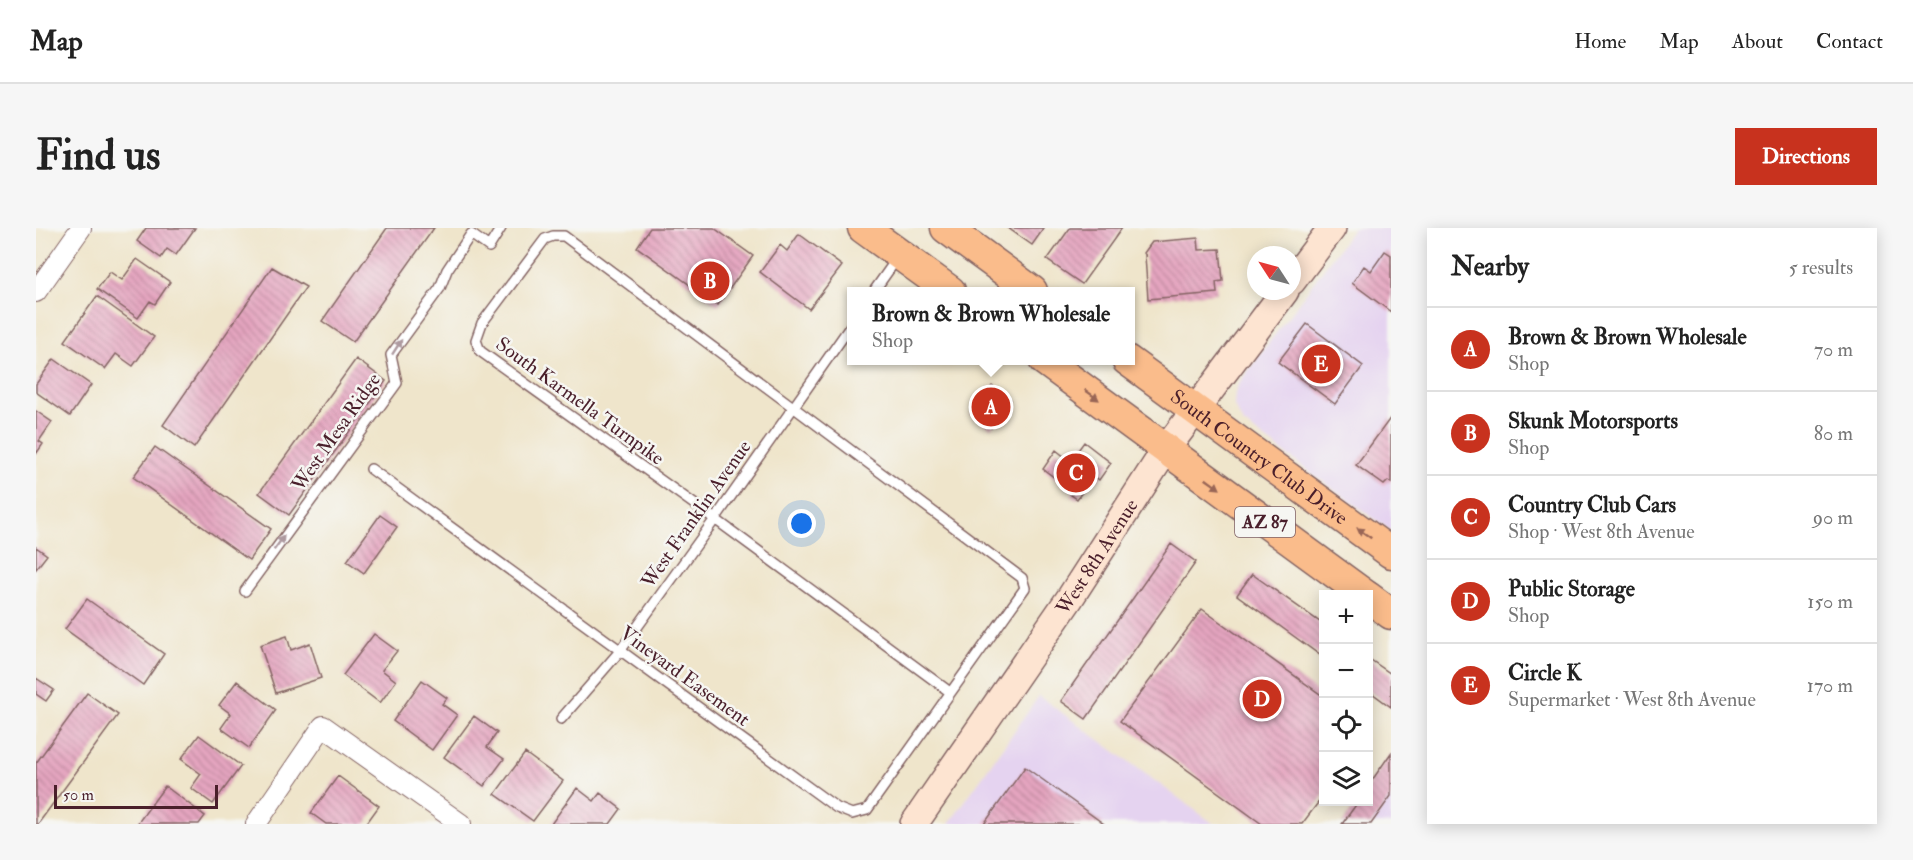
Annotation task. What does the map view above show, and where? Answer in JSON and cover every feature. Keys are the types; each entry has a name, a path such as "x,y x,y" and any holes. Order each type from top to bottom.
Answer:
{"main road":[{"path":"863,228 944,287"},
{"path":"963,236 1027,287"},
{"name":"AZ 87","path":"1051,365 1360,590"},
{"name":"South Country Club Drive","path":"1134,365 1391,553"},
{"path":"1373,601 1391,614"}],"street":[{"path":"36,292 81,228"},
{"path":"1301,269 1332,228"},
{"name":"West 8th Avenue","path":"914,824 1070,598 1166,449 1278,300"},
{"path":"256,824 323,726 461,824"}],"lane":[{"name":"West Mesa Ridge","path":"245,591 397,382 391,354 440,288 447,270 471,234 489,247 501,228"},
{"name":"South Karmella Turnpike","path":"564,236 1022,578 1025,588 950,692 715,519 480,351 476,340 482,323 545,239 564,236"},
{"path":"877,287 900,255"},
{"name":"West Franklin Avenue","path":"561,719 620,651 847,331"},
{"name":"Vineyard Easement","path":"371,469 837,808 852,814 867,810 950,692"}],"shaded area":[{"path":"1354,228 1391,228 1391,531 1243,423 1234,406 1239,383"},
{"path":"1039,696 1214,824 949,824"},
{"path":"1391,797 1391,824 1372,824"}],"building":[{"path":"146,228 195,228 176,255 167,249 161,258 137,241"},
{"path":"387,228 434,228 353,342 322,321"},
{"path":"650,228 714,228 753,256 718,305 637,247"},
{"path":"1008,228 1044,228 1032,245"},
{"path":"1070,228 1122,228 1082,284 1047,260"},
{"path":"799,234 842,266 809,309 760,272 780,245 787,251"},
{"path":"1198,238 1199,250 1220,249 1223,281 1216,282 1217,293 1148,299 1144,253 1152,242"},
{"path":"1385,251 1391,255 1391,312 1352,283 1364,266 1371,271"},
{"path":"137,259 170,282 155,304 150,301 138,318 97,289 110,272 122,280"},
{"path":"272,267 306,287 194,448 163,425"},
{"path":"97,296 154,337 133,366 116,354 105,369 65,341"},
{"path":"1307,324 1363,366 1335,404 1278,362"},
{"path":"54,359 91,385 70,416 36,392 36,384"},
{"path":"356,359 386,381 289,515 259,493"},
{"path":"992,386 1011,400 991,428 971,414"},
{"path":"36,411 52,422 39,441 43,444 36,454"},
{"path":"1391,417 1391,483 1388,481 1384,485 1356,465"},
{"path":"1084,442 1111,463 1099,480 1094,476 1077,499 1071,495 1074,492 1043,469 1056,450 1070,461"},
{"path":"155,447 271,529 249,560 133,477"},
{"path":"380,515 397,527 364,573 347,561"},
{"path":"1171,544 1196,562 1086,719 1061,701"},
{"path":"36,547 47,555 36,569"},
{"path":"1252,574 1319,621 1319,654 1237,595"},
{"path":"87,599 164,654 143,685 65,629"},
{"path":"1202,609 1319,693 1319,802 1302,824 1262,824 1120,721"},
{"path":"374,634 397,651 382,670 396,681 380,703 343,675"},
{"path":"287,636 291,650 310,643 321,678 276,693 260,645"},
{"path":"1373,661 1391,674 1391,707 1373,694"},
{"path":"36,678 54,690 46,701 36,694"},
{"path":"422,680 447,698 442,704 457,715 432,750 393,721"},
{"path":"237,681 276,710 249,748 221,728 231,714 219,705"},
{"path":"87,693 118,715 36,824 36,763"},
{"path":"474,716 497,733 487,747 504,759 484,786 444,757"},
{"path":"199,735 241,766 213,804 191,788 201,774 181,759"},
{"path":"525,753 563,781 533,821 495,794"},
{"path":"1391,753 1391,796 1371,824 1342,824 1355,806 1373,806 1373,779"},
{"path":"1025,767 1104,824 984,824"},
{"path":"338,776 379,806 366,824 326,824 311,813"},
{"path":"165,786 205,816 199,824 137,824"},
{"path":"577,788 594,801 600,793 621,809 610,824 551,824"}],"place":[{"name":"Skunk Motorsports","path":"710,281"},
{"name":"Circle K","path":"1321,364"},
{"name":"Brown & Brown Wholesale","path":"991,407"},
{"name":"Country Club Cars","path":"1076,473"},
{"name":"Public Storage","path":"1262,699"}]}
